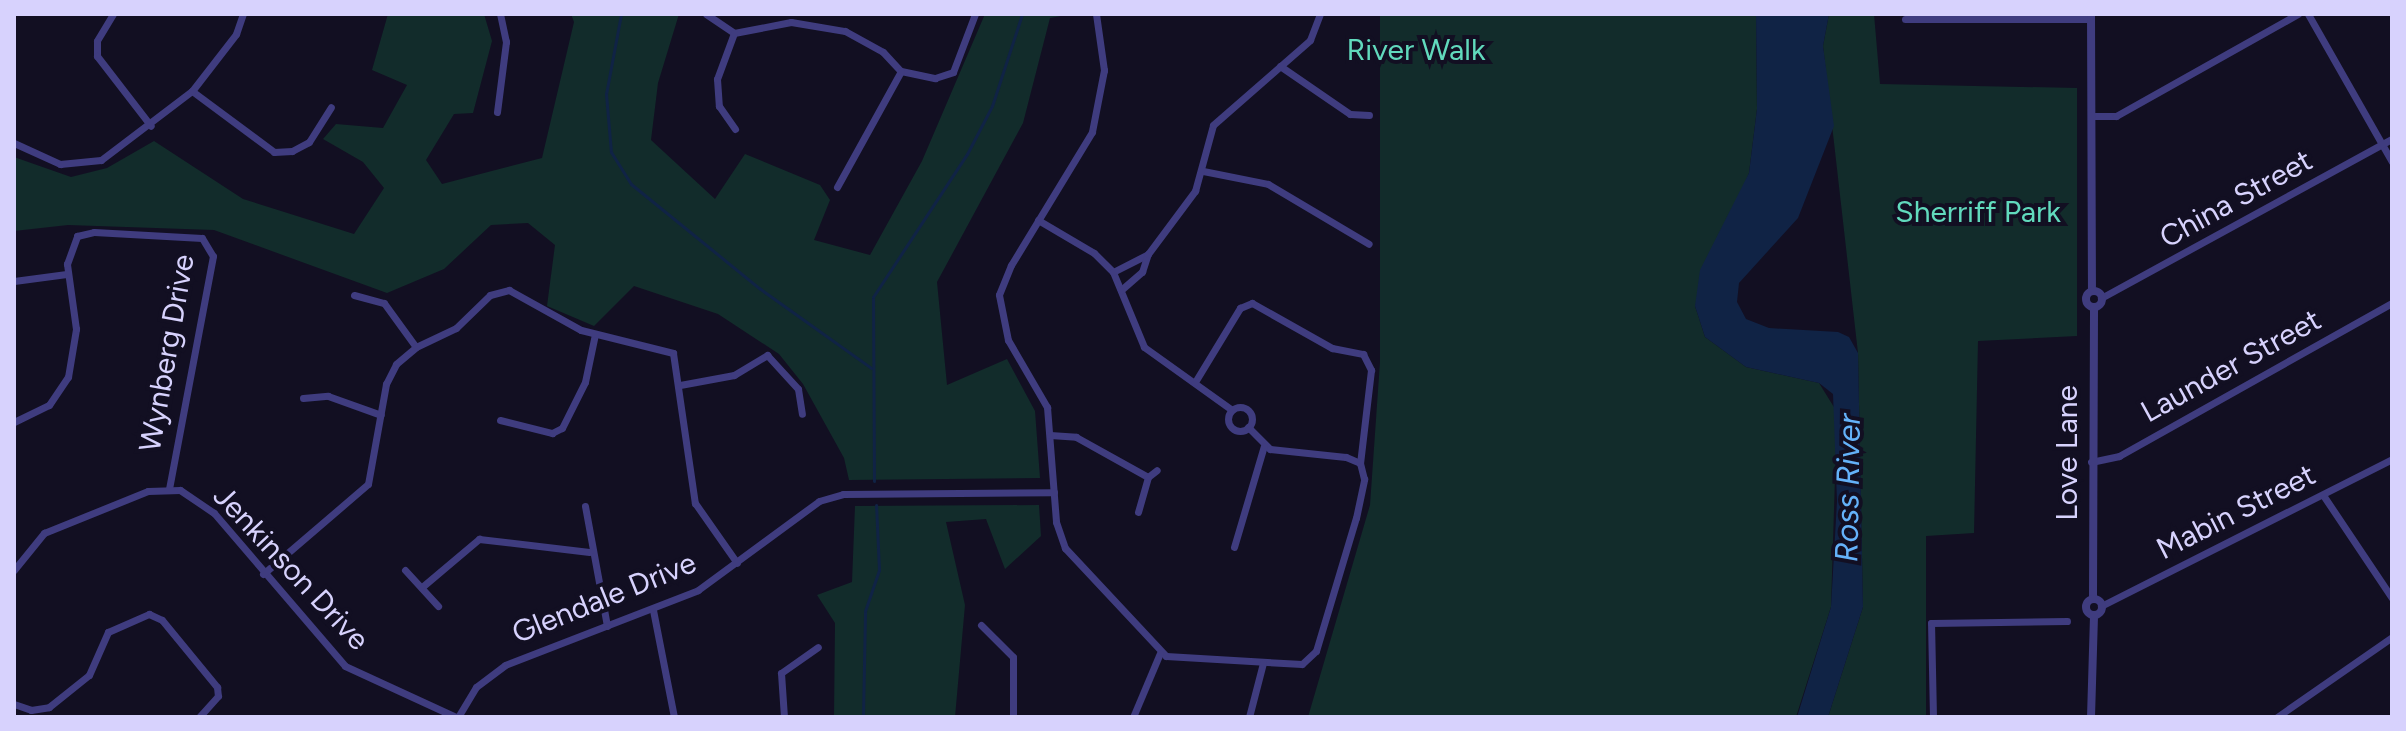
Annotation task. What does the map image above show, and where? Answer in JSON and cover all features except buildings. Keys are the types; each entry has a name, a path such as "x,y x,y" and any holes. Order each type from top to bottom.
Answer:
{"street":[{"path":"113,14 97,41 97,56 151,126"},
{"path":"14,143 60,164 90,164 151,126 192,91 236,34 243,14"},
{"path":"497,112 506,42 500,14"},
{"path":"706,14 734,33 791,22 845,31 883,52 901,71 935,78 953,72 975,14"},
{"path":"1096,14 1104,70 1098,113 1081,152 1004,280 999,311 1008,340 1044,397 1054,492 1065,548 1160,653 1302,664 1313,657 1361,502 1364,479 1360,463 1371,370 1363,354 1332,348 1252,303 1240,308 1195,382"},
{"path":"1121,290 1142,272 1148,254 1195,191 1203,171 1213,125 1310,40 1320,14"},
{"path":"2092,116 2116,116 2298,14"},
{"path":"2308,14 2392,162"},
{"path":"1905,19 2091,16 2092,291 2101,298 2094,307"},
{"path":"734,33 717,79 719,106 735,129"},
{"path":"1280,66 1350,114 1369,115"},
{"path":"837,187 901,71"},
{"path":"192,91 274,152 292,151 309,142 331,107"},
{"name":"China Street","path":"2101,298 2392,139"},
{"path":"1203,171 1268,184 1369,244"},
{"path":"1038,220 1094,253 1113,272 1134,332 1144,347 1232,410 1247,409 1248,427 1264,446 1360,463"},
{"name":"Wynberg Drive","path":"14,422 49,405 68,377 76,329 67,274 73,242 88,232 194,236 212,248 169,489"},
{"path":"1113,272 1148,254"},
{"path":"14,281 34,275 67,274"},
{"path":"263,574 368,484 390,372 416,347 456,328 490,295 502,290 520,293 560,321 595,334 666,348 677,361 695,503 737,563"},
{"name":"Love Lane","path":"2092,291 2086,298 2094,307 2091,462 2093,599 2086,607 2094,615"},
{"path":"354,295 384,303 416,347"},
{"name":"Launder Street","path":"2091,462 2119,456 2392,303"},
{"path":"500,420 558,432 585,382 595,334"},
{"path":"680,385 734,375 767,355 798,389 802,414"},
{"path":"303,398 328,396 381,415"},
{"path":"1232,410 1229,419 1233,428 1248,427"},
{"path":"1050,435 1076,437 1148,477"},
{"path":"1234,547 1264,446"},
{"name":"Mabin Street","path":"2101,606 2392,459"},
{"path":"1138,512 1148,477 1157,470"},
{"name":"Jenkinson Drive","path":"14,570 44,533 148,491 169,489 204,503 345,666 457,717"},
{"name":"Glendale Drive","path":"457,717 476,687 505,665 698,590 807,507 843,494 1054,492"},
{"path":"2323,495 2392,598"},
{"path":"585,506 589,552 607,626"},
{"path":"422,587 479,539 589,552"},
{"path":"405,570 438,606"},
{"path":"2091,717 2094,615 2101,606 2093,599"},
{"path":"653,610 674,717"},
{"path":"14,704 30,713 49,707 89,675 115,626 149,614 162,620 217,687 218,696 199,717"},
{"path":"1933,717 1931,623 2067,621"},
{"path":"981,625 1013,657 1013,717"},
{"path":"2277,717 2392,637"},
{"path":"784,717 781,673 818,647"},
{"path":"1133,717 1160,653"},
{"path":"1249,717 1263,663"}],"green space":[{"path":"388,14 484,14 492,41 473,113 454,114 426,160 442,184 542,158 574,22 571,14 679,14 658,83 651,140 715,199 745,154 820,185 830,200 814,240 870,255 922,161 985,14 1072,14 1050,18 1023,123 937,282 947,385 1007,359 1035,411 1040,478 849,480 844,458 803,384 779,354 718,314 634,286 594,326 547,306 555,245 528,223 491,225 444,269 387,293 214,230 68,225 14,231 14,157 71,177 107,168 154,141 243,199 354,234 384,188 363,162 323,139 336,124 383,128 407,85 372,70"},
{"name":"River Walk","path":"1380,14 1756,14 1757,109 1749,173 1695,306 1705,337 1746,367 1819,383 1837,412 1831,607 1796,717 1308,717 1370,505 1380,362"},
{"name":"Sherriff Park","path":"1829,14 1874,14 1880,84 2077,88 2077,336 1978,341 1974,533 1926,536 1926,717 1828,717 1863,607 1858,353 1823,46"},
{"path":"1039,505 1041,536 1005,569 986,519 946,522 965,605 955,717 834,717 835,623 817,595 852,582 855,506"}],"water":[{"name":"Ross River","path":"1756,14 1829,14 1823,46 1834,126 1798,218 1739,283 1737,302 1746,319 1769,328 1838,332 1849,337 1858,353 1863,607 1828,717 1797,717 1831,607 1837,501 1833,394 1819,383 1746,367 1705,337 1695,306 1700,270 1749,173 1757,109"}],"waterway":[{"path":"621,14 606,94 611,152 631,184 759,288 871,368"},
{"path":"874,481 873,297 967,154 992,106 1022,14"},
{"path":"863,717 865,611 879,570 876,505"}]}
